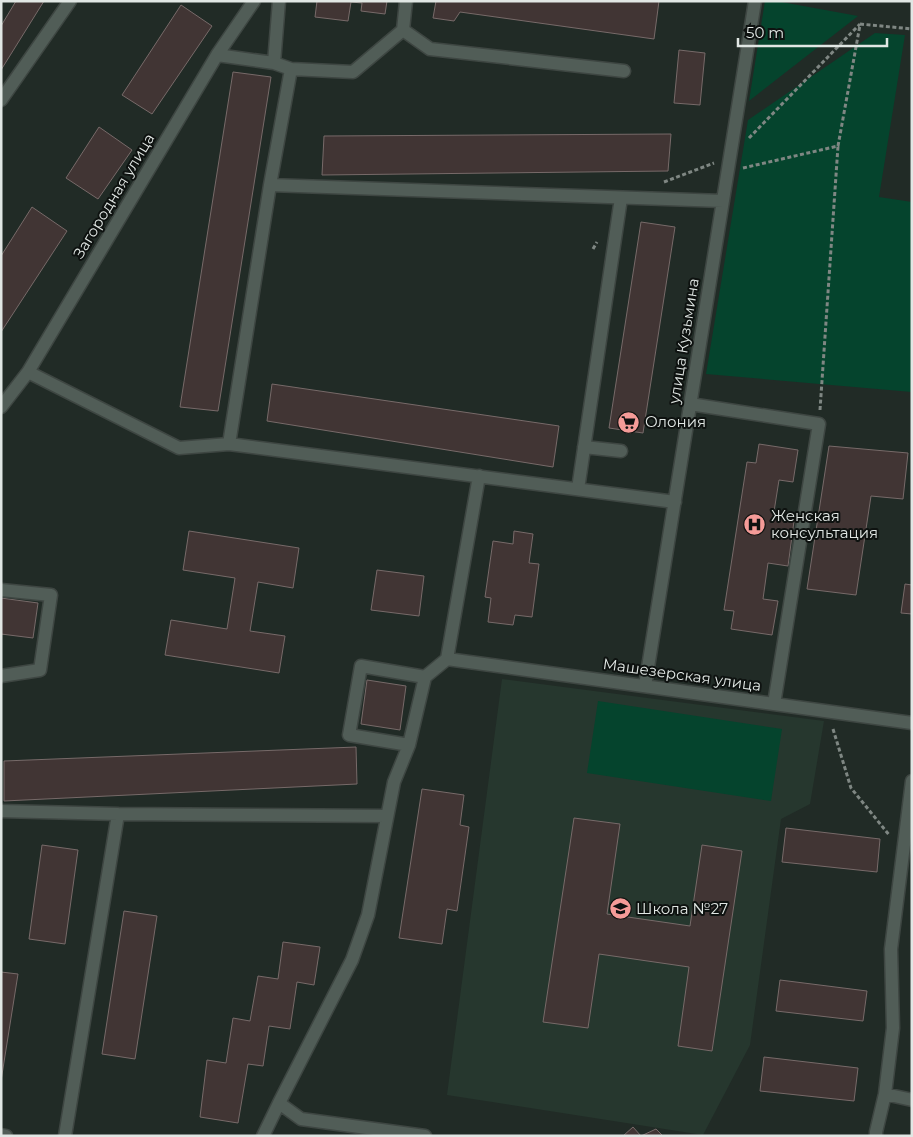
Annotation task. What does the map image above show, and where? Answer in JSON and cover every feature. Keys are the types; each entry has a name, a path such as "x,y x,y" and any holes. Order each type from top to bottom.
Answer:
{"street":[{"path":"1,100 70,1"},
{"name":"Загородная улица","path":"1,407 28,372 217,55 254,1"},
{"path":"274,63 279,1"},
{"path":"217,55 274,63 291,69 353,72 403,30 406,1"},
{"name":"улица Кузьмина","path":"645,686 755,1"},
{"path":"403,30 430,49 624,71"},
{"path":"229,444 270,186 291,69"},
{"path":"270,186 723,201"},
{"path":"578,489 621,198"},
{"path":"28,372 179,448 229,444 674,502"},
{"path":"690,404 820,424 774,704"},
{"path":"584,446 621,451"},
{"path":"263,1136 352,960 368,915 394,782 409,745 425,677 447,659 479,476"},
{"path":"1,590 51,595 40,670 1,676"},
{"name":"Машезерская улица","path":"447,659 912,723"},
{"path":"409,745 349,735 361,666 425,677"},
{"path":"876,1136 885,1094 893,1028 891,949 903,852 910,813 912,781"},
{"path":"1,811 387,816"},
{"path":"65,1136 118,814"},
{"path":"885,1094 912,1100"},
{"path":"279,1103 301,1119 425,1136"},
{"path":"1,1135 6,1136"}],"path":[{"path":"820,424 838,146 860,24 912,29"},
{"path":"728,171 838,146"},
{"path":"828,711 851,788 903,852"}],"shaded area":[{"name":"Школа №27","path":"502,679 824,721 810,804 781,819 750,1045 703,1135 447,1095"}],"green space":[{"path":"765,1 776,1 858,16 749,101"},
{"path":"875,33 905,35 879,197 912,202 912,392 706,374 748,120"},
{"path":"598,701 782,729 771,801 587,773"}],"building":[{"path":"16,1 44,1 1,70 1,26"},
{"path":"317,1 387,1 385,14 361,11 362,3 351,2 348,21 315,17"},
{"path":"436,1 659,1 654,39 460,12 454,21 433,18"},
{"path":"181,5 212,26 152,114 122,95"},
{"path":"679,50 705,53 700,105 674,103"},
{"path":"233,72 271,77 218,411 180,407"},
{"path":"99,127 132,150 98,199 66,178"},
{"path":"671,134 668,171 322,175 324,136"},
{"path":"32,207 67,231 1,332 1,256"},
{"path":"641,222 675,227 643,433 609,428"},
{"path":"272,384 559,426 553,467 267,421"},
{"path":"759,444 798,450 793,482 779,480 773,518 794,521 788,566 768,563 763,599 778,601 772,635 731,629 734,611 724,610 747,462 756,463"},
{"path":"829,446 908,453 903,499 871,496 856,595 807,589"},
{"path":"189,531 299,548 293,588 258,582 250,631 285,636 279,673 165,655 171,620 227,629 235,578 183,570"},
{"path":"514,531 533,534 529,563 539,564 532,617 515,615 513,625 488,622 491,598 485,597 493,541 513,544"},
{"path":"377,570 424,576 419,616 371,610"},
{"path":"905,584 912,585 912,614 901,613"},
{"path":"1,598 38,603 33,638 1,634"},
{"path":"367,680 406,686 400,730 361,724"},
{"path":"356,747 357,784 4,801 4,761"},
{"path":"422,789 464,795 460,825 469,827 457,911 447,909 442,944 399,938"},
{"name":"Школа №27","path":"574,818 620,824 607,914 690,926 702,845 742,851 712,1051 678,1046 689,967 599,954 588,1028 543,1022"},
{"path":"786,828 880,839 877,872 782,862"},
{"path":"42,845 78,850 65,944 29,939"},
{"path":"124,911 157,916 135,1059 102,1054"},
{"path":"283,942 320,947 314,985 297,982 290,1029 269,1026 263,1066 248,1064 238,1123 200,1117 207,1060 226,1063 233,1018 250,1021 258,976 278,979"},
{"path":"1,972 18,974 1,1081"},
{"path":"780,980 867,991 863,1021 776,1011"},
{"path":"764,1057 858,1068 854,1101 760,1091"},
{"path":"633,1127 641,1136 623,1136"},
{"path":"656,1129 663,1136 641,1136"}],"place":[{"name":"Олония","path":"629,422"},
{"name":"Женская консультация","path":"755,525"},
{"name":"Школа №27","path":"620,909"}]}
